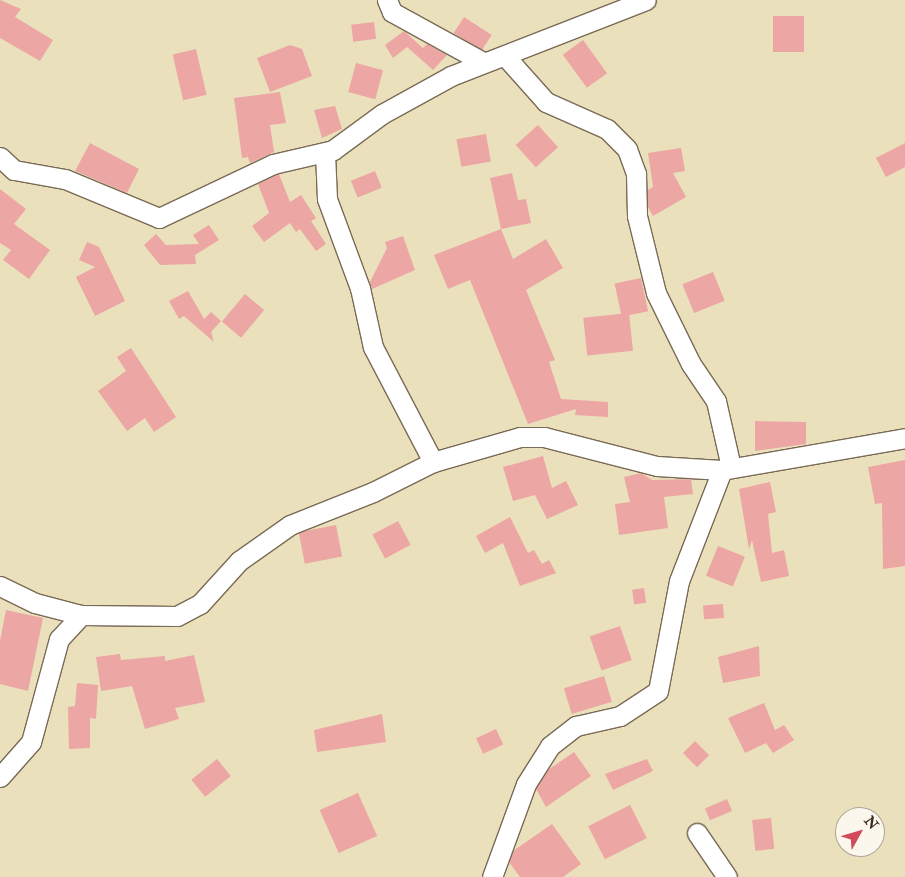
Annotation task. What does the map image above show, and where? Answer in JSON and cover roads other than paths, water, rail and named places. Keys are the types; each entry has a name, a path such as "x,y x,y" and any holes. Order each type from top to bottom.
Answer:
{"street":[{"path":"387,0 392,12 483,62"},
{"path":"0,157 7,170 65,179 159,218 274,164 325,152 382,114 483,62 505,56 646,0"},
{"path":"492,877 526,784 550,746 576,726 620,716 658,691 679,581 726,468 716,401 691,364 656,293 637,216 636,174 627,150 608,129 546,102 505,56"},
{"path":"325,152 327,199 360,288 373,347 433,462"},
{"path":"0,586 35,603 82,615 177,616 200,604 265,538 433,462 489,443 544,437 627,460 726,468 905,438"},
{"path":"0,777 30,742 59,639 82,615"},
{"path":"697,833 727,877"}]}
